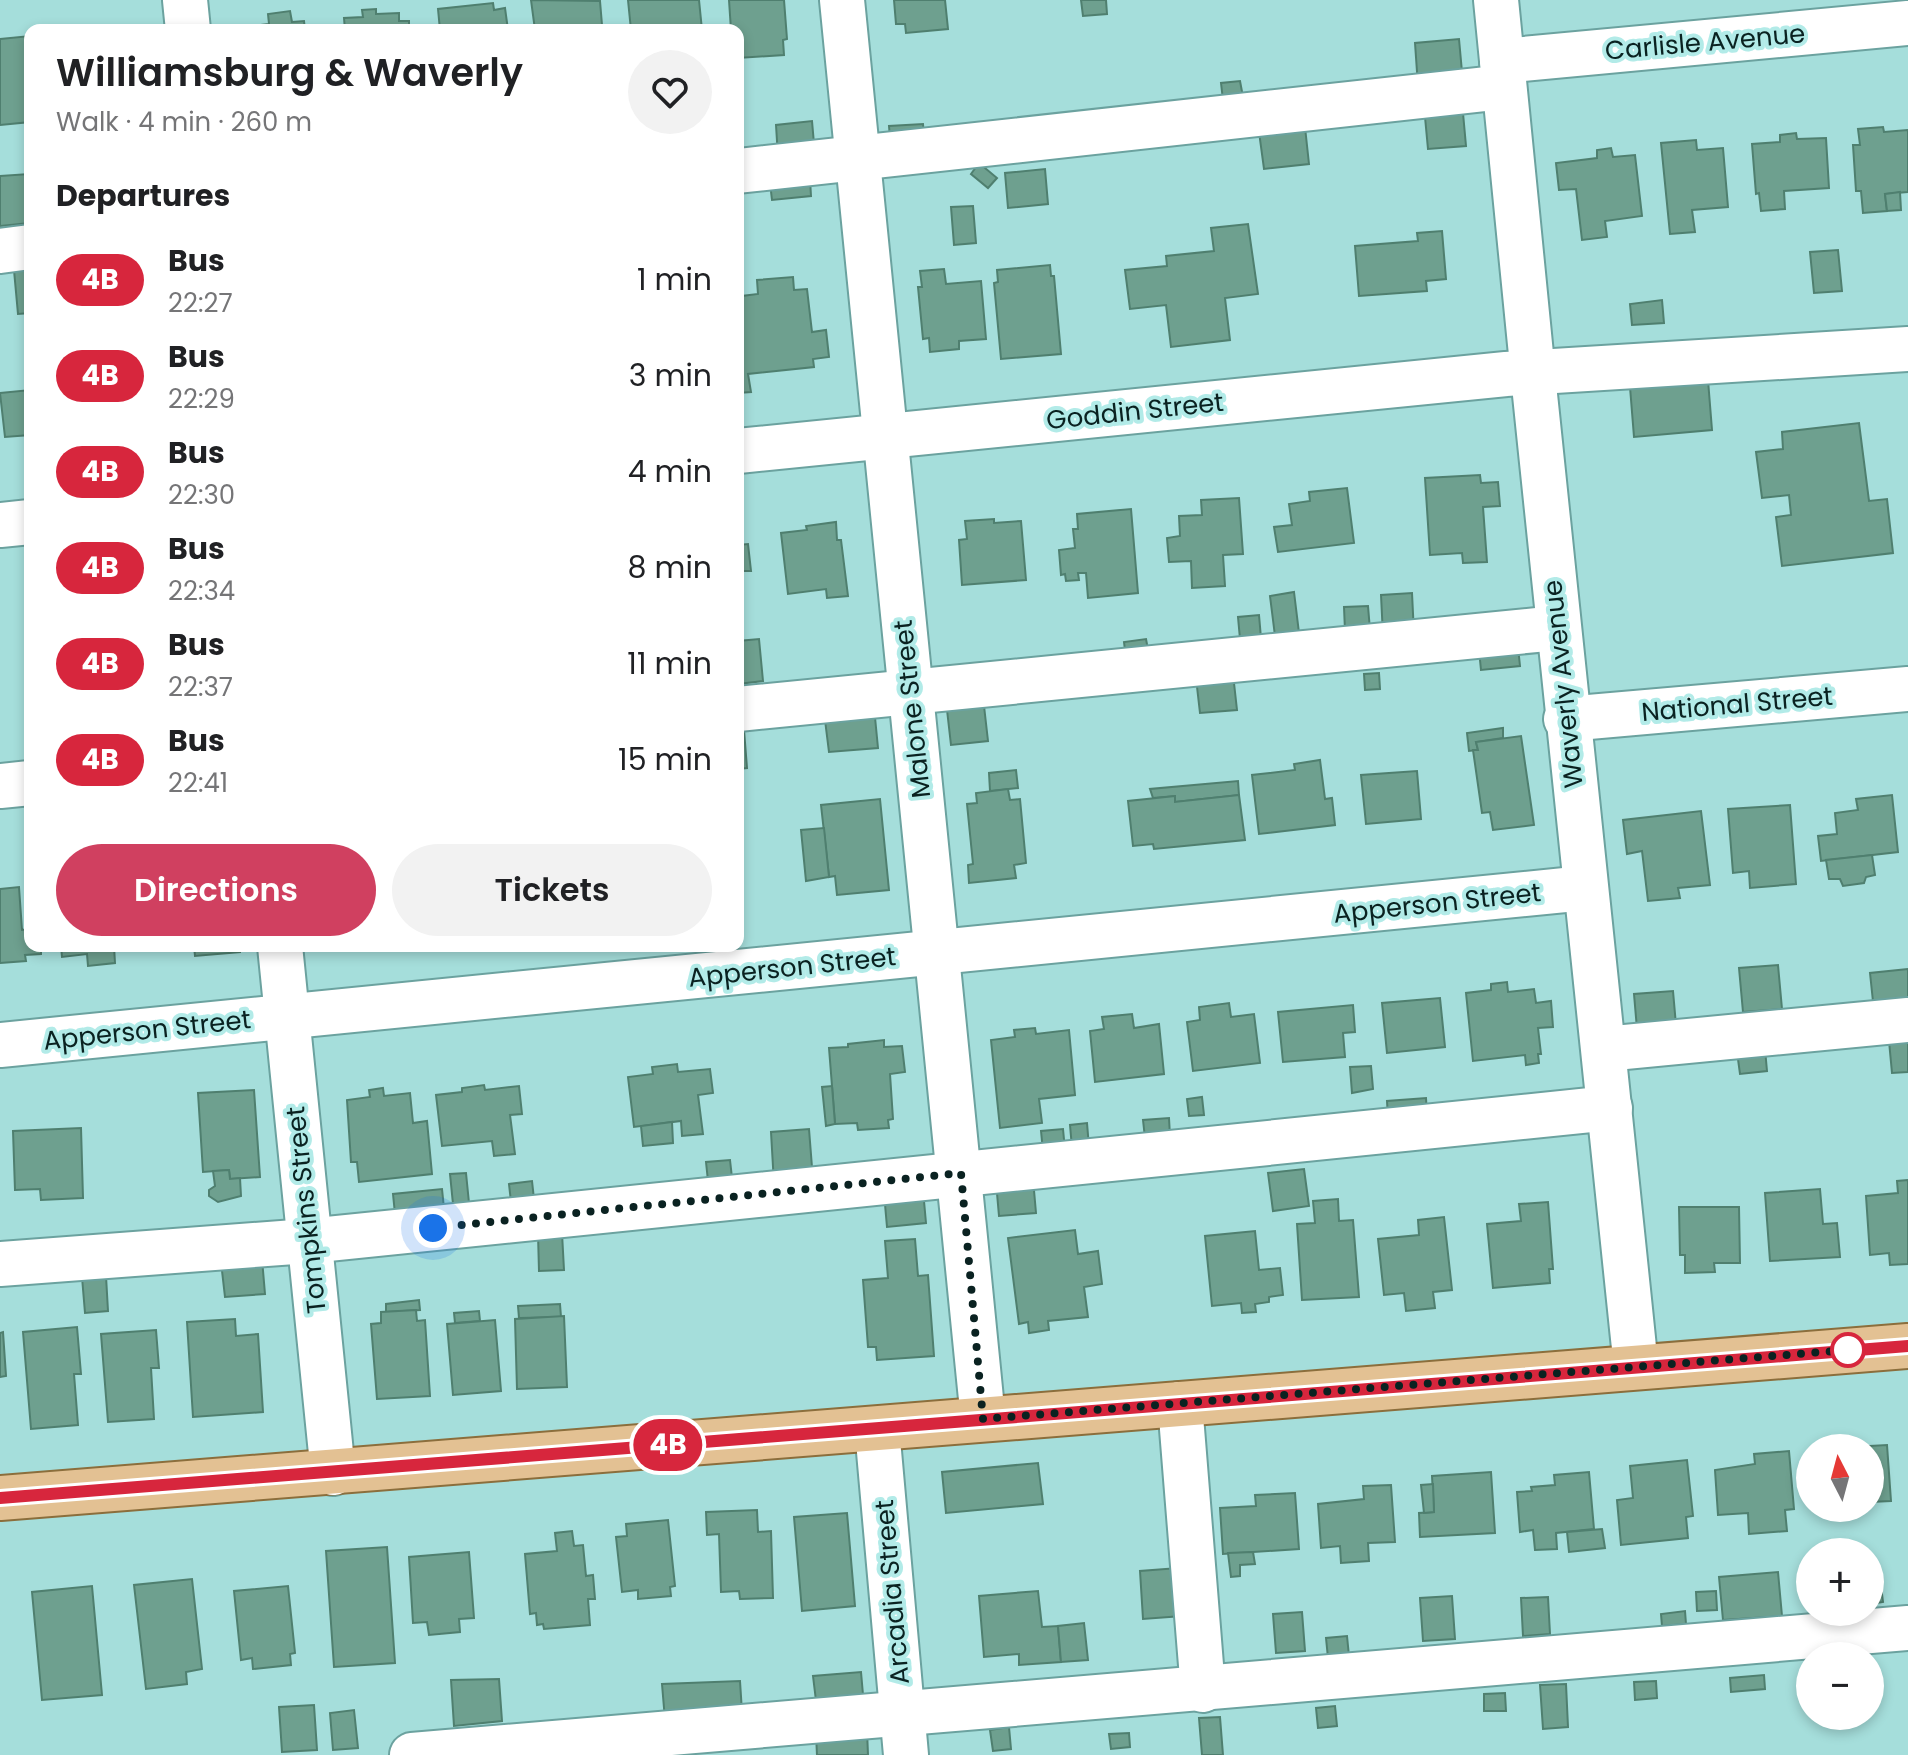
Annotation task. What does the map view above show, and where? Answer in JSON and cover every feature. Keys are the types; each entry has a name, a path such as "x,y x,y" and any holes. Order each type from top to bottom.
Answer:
{"main road":[{"path":"0,1498 1908,1346"}],"street":[{"path":"185,0 187,24"},
{"name":"Malone Street","path":"842,0 961,1173 983,1419"},
{"name":"Waverly Avenue","path":"1496,0 1566,719 1636,1367"},
{"name":"Carlisle Avenue","path":"744,170 1908,23"},
{"path":"0,251 24,248"},
{"name":"Goddin Street","path":"744,450 1533,372 1908,349"},
{"path":"0,525 24,523"},
{"path":"744,708 1557,628"},
{"name":"National Street","path":"1566,719 1908,689"},
{"path":"0,786 24,784"},
{"name":"Apperson Street","path":"0,1045 1585,888"},
{"name":"Tompkins Street","path":"281,952 333,1473"},
{"path":"1604,1049 1908,1020"},
{"path":"0,1264 308,1241 1610,1108"},
{"path":"1180,1404 1203,1690"},
{"name":"Arcadia Street","path":"877,1429 904,1735"},
{"path":"412,1755 904,1735 1203,1690 1908,1628"}],"building":[{"path":"531,0 600,1 602,24 534,24"},
{"path":"628,0 699,0 701,24 630,24"},
{"path":"729,0 784,0 787,39 783,40 784,55 744,58 744,24 731,24"},
{"path":"894,0 945,0 948,29 906,33 905,24 896,24"},
{"path":"1081,0 1106,0 1107,14 1083,16"},
{"path":"493,3 494,10 505,8 507,24 439,24 438,9"},
{"path":"376,9 376,14 399,13 399,21 409,21 409,24 344,24 344,18 363,17 362,10"},
{"path":"290,11 292,22 304,21 304,24 269,24 268,14"},
{"path":"24,37 24,123 0,125 0,39"},
{"path":"1459,39 1463,83 1418,86 1415,43"},
{"path":"1240,81 1243,97 1223,100 1221,83"},
{"path":"1463,113 1466,146 1428,149 1425,117"},
{"path":"812,121 815,155 778,157 776,125"},
{"path":"923,124 925,146 891,150 889,126"},
{"path":"1305,127 1309,164 1264,169 1259,132"},
{"path":"1883,127 1884,132 1908,130 1908,192 1885,194 1887,211 1863,213 1861,191 1856,191 1853,145 1860,145 1858,129"},
{"path":"1796,133 1797,139 1826,138 1829,188 1784,191 1785,209 1761,211 1759,193 1756,194 1752,144 1780,142 1780,135"},
{"path":"1696,140 1697,150 1723,148 1728,207 1692,210 1695,232 1670,234 1661,143"},
{"path":"1611,148 1613,157 1635,155 1642,216 1605,221 1607,237 1582,240 1576,189 1559,190 1556,163 1597,158 1597,150"},
{"path":"979,163 997,178 988,188 971,174"},
{"path":"1045,169 1048,204 1008,208 1005,173"},
{"path":"24,174 24,224 0,226 0,176"},
{"path":"810,179 811,196 772,200 770,183"},
{"path":"1900,192 1901,210 1887,211 1885,194"},
{"path":"973,206 976,243 954,245 951,207"},
{"path":"1248,224 1258,294 1225,298 1230,340 1171,347 1166,305 1130,309 1125,270 1167,266 1166,256 1214,251 1211,228"},
{"path":"1442,231 1446,279 1426,281 1427,291 1359,296 1355,246 1418,241 1417,233"},
{"path":"1838,250 1842,291 1814,293 1810,252"},
{"path":"1050,265 1051,276 1054,276 1061,354 1001,359 994,283 998,282 997,270"},
{"path":"24,269 24,314 18,314 14,270"},
{"path":"944,269 946,284 981,281 986,339 959,341 959,349 930,352 929,338 923,339 918,287 922,287 920,271"},
{"path":"793,277 794,290 807,289 812,332 826,330 829,357 813,359 814,367 748,374 751,392 744,393 744,296 758,294 757,280"},
{"path":"1662,300 1664,323 1632,325 1630,304"},
{"path":"1708,380 1712,430 1634,437 1630,387"},
{"path":"24,391 24,435 5,437 0,393"},
{"path":"1859,423 1869,501 1887,499 1893,553 1782,566 1776,517 1791,515 1789,495 1762,498 1756,452 1783,449 1782,432"},
{"path":"1480,475 1481,483 1498,482 1500,506 1483,507 1487,562 1463,563 1462,553 1430,555 1425,478"},
{"path":"1347,488 1354,543 1278,552 1274,527 1292,525 1289,504 1310,501 1309,492"},
{"path":"1239,498 1243,554 1223,555 1225,586 1192,588 1191,561 1169,562 1167,538 1180,536 1179,516 1202,515 1201,500"},
{"path":"1131,509 1138,593 1088,598 1086,573 1078,573 1079,580 1066,581 1065,574 1061,575 1059,550 1075,548 1073,529 1078,529 1077,514"},
{"path":"994,519 994,523 1021,521 1026,580 962,585 959,540 967,539 965,521"},
{"path":"836,522 848,596 827,598 826,589 788,594 781,533"},
{"path":"744,544 748,544 751,571 744,571"},
{"path":"1294,592 1299,633 1275,636 1270,596"},
{"path":"1412,593 1414,634 1383,636 1381,595"},
{"path":"1368,606 1370,630 1345,631 1344,607"},
{"path":"1259,615 1261,638 1240,639 1238,617"},
{"path":"759,639 763,681 744,683 744,640"},
{"path":"1146,639 1149,655 1126,658 1124,642"},
{"path":"1518,647 1520,666 1481,670 1479,650"},
{"path":"1379,673 1380,689 1365,690 1364,674"},
{"path":"1233,674 1237,710 1200,713 1196,678"},
{"path":"983,697 988,741 951,745 946,701"},
{"path":"874,707 878,748 829,752 824,712"},
{"path":"1503,728 1503,738 1476,742 1478,750 1469,751 1467,733"},
{"path":"744,730 747,768 744,768"},
{"path":"1521,736 1534,825 1493,830 1490,812 1482,813 1473,750 1478,750 1476,742"},
{"path":"1320,760 1325,799 1332,798 1335,825 1259,834 1252,775 1295,770 1294,764"},
{"path":"1016,770 1018,788 990,791 989,773"},
{"path":"1417,771 1421,819 1366,824 1361,775"},
{"path":"1238,781 1239,795 1175,802 1175,796 1153,798 1150,789"},
{"path":"1008,789 1010,800 1020,799 1026,863 1014,865 1016,878 969,883 968,865 973,864 967,804 977,803 976,793"},
{"path":"1239,795 1245,840 1154,849 1153,844 1133,846 1128,801 1175,796 1175,802"},
{"path":"1892,795 1898,852 1821,861 1818,836 1837,834 1835,813 1858,810 1856,799"},
{"path":"880,799 889,890 837,895 835,876 829,877 821,805"},
{"path":"1790,805 1796,884 1750,888 1749,871 1733,873 1728,809"},
{"path":"1701,811 1710,885 1678,888 1680,898 1648,901 1642,851 1627,854 1623,820"},
{"path":"824,828 829,877 806,881 801,830"},
{"path":"1872,855 1875,875 1866,877 1864,883 1843,886 1840,879 1829,879 1826,860"},
{"path":"19,887 24,952 41,954 25,955 26,961 0,963 0,889"},
{"path":"62,952 114,952 115,963 88,966 87,954 62,957"},
{"path":"195,952 240,952 195,956"},
{"path":"1778,965 1782,1009 1743,1012 1739,968"},
{"path":"1908,969 1908,1007 1874,1011 1870,973"},
{"path":"1507,982 1508,992 1534,989 1536,1003 1551,1001 1553,1027 1538,1028 1539,1063 1526,1065 1525,1055 1473,1061 1466,993 1491,990 1491,984"},
{"path":"1673,991 1676,1025 1637,1029 1634,994"},
{"path":"1440,998 1445,1047 1387,1053 1382,1003"},
{"path":"1229,1003 1231,1017 1254,1014 1260,1063 1193,1071 1187,1022 1200,1020 1199,1007"},
{"path":"1353,1005 1355,1032 1343,1033 1345,1057 1283,1062 1278,1012"},
{"path":"1132,1014 1134,1028 1159,1024 1164,1074 1095,1082 1090,1031 1104,1029 1102,1017"},
{"path":"1035,1028 1036,1034 1069,1030 1075,1095 1039,1099 1042,1123 1000,1128 991,1040 1015,1037 1014,1030"},
{"path":"884,1040 884,1047 902,1046 905,1072 890,1074 893,1119 888,1120 889,1128 858,1130 857,1123 835,1124 829,1048"},
{"path":"1908,1040 1908,1072 1892,1073 1889,1041"},
{"path":"1765,1049 1767,1071 1740,1074 1737,1052"},
{"path":"677,1064 678,1072 710,1069 713,1093 698,1095 703,1134 682,1136 681,1121 634,1127 628,1077 653,1074 652,1067"},
{"path":"1371,1066 1373,1089 1352,1093 1350,1067"},
{"path":"484,1085 485,1090 519,1086 522,1114 510,1115 515,1154 494,1156 492,1141 442,1146 436,1095"},
{"path":"832,1086 835,1124 826,1126 822,1087"},
{"path":"383,1088 384,1096 410,1093 413,1123 427,1121 432,1174 359,1182 357,1162 351,1162 347,1100 370,1097 369,1090"},
{"path":"254,1090 260,1177 230,1179 229,1170 203,1172 198,1093"},
{"path":"1202,1097 1204,1115 1189,1116 1187,1099"},
{"path":"1426,1098 1427,1115 1388,1118 1387,1101"},
{"path":"1169,1118 1170,1136 1145,1138 1143,1120"},
{"path":"672,1122 673,1143 643,1146 641,1126"},
{"path":"1087,1123 1089,1147 1072,1148 1070,1125"},
{"path":"81,1128 83,1198 41,1200 40,1189 15,1190 13,1131"},
{"path":"809,1129 813,1180 774,1184 771,1132"},
{"path":"1063,1129 1065,1150 1043,1151 1041,1131"},
{"path":"730,1160 732,1178 708,1181 706,1162"},
{"path":"1304,1169 1309,1206 1273,1211 1268,1173"},
{"path":"229,1170 230,1179 240,1178 241,1196 218,1202 209,1196 209,1190 215,1186 213,1171"},
{"path":"466,1173 469,1203 453,1204 450,1174"},
{"path":"1033,1179 1036,1213 999,1216 996,1182"},
{"path":"1908,1180 1908,1264 1890,1265 1889,1253 1870,1255 1866,1196 1898,1193 1897,1181"},
{"path":"532,1181 535,1208 512,1211 509,1184"},
{"path":"442,1189 445,1218 396,1224 393,1194"},
{"path":"1820,1189 1823,1224 1837,1223 1840,1257 1770,1261 1765,1193"},
{"path":"923,1190 926,1223 887,1227 884,1193"},
{"path":"1338,1199 1339,1221 1353,1220 1359,1297 1302,1300 1297,1224 1315,1223 1313,1201"},
{"path":"1548,1202 1553,1269 1549,1269 1550,1283 1493,1288 1487,1224 1521,1221 1519,1204"},
{"path":"1679,1207 1739,1207 1740,1263 1714,1263 1715,1272 1685,1273 1685,1255 1680,1255"},
{"path":"1444,1217 1452,1290 1433,1292 1435,1308 1406,1311 1404,1293 1384,1295 1378,1239 1419,1235 1418,1220"},
{"path":"1075,1230 1078,1254 1098,1251 1102,1284 1084,1287 1088,1317 1048,1321 1049,1330 1029,1333 1028,1322 1019,1324 1008,1238"},
{"path":"1255,1231 1259,1270 1280,1268 1283,1295 1255,1304 1256,1312 1242,1313 1241,1303 1212,1306 1205,1236"},
{"path":"562,1233 564,1270 539,1271 538,1234"},
{"path":"915,1239 918,1276 928,1275 934,1356 877,1360 876,1347 868,1347 863,1280 888,1278 885,1241"},
{"path":"262,1259 265,1294 225,1297 221,1262"},
{"path":"106,1276 108,1311 85,1313 82,1277"},
{"path":"419,1300 420,1310 386,1312 386,1304"},
{"path":"560,1304 561,1317 519,1318 518,1306"},
{"path":"416,1310 417,1321 425,1320 430,1396 377,1399 371,1324 381,1323 381,1312"},
{"path":"479,1311 480,1321 455,1323 454,1313"},
{"path":"564,1316 567,1387 517,1389 515,1319"},
{"path":"235,1319 236,1336 258,1334 263,1412 193,1417 187,1322"},
{"path":"495,1320 501,1391 453,1395 447,1324"},
{"path":"77,1327 81,1374 74,1374 78,1425 31,1429 23,1332"},
{"path":"156,1330 159,1368 151,1368 154,1419 108,1422 101,1334"},
{"path":"3,1332 6,1376 0,1377 0,1333"},
{"path":"1884,1445 1887,1445 1891,1501 1884,1501"},
{"path":"1789,1451 1794,1509 1785,1510 1787,1531 1749,1534 1748,1513 1718,1515 1715,1470 1755,1464 1754,1454"},
{"path":"1687,1460 1693,1516 1686,1517 1688,1538 1621,1545 1617,1500 1633,1498 1630,1466"},
{"path":"1038,1463 1043,1504 946,1513 942,1472"},
{"path":"1491,1472 1495,1533 1420,1537 1419,1513 1434,1512 1432,1476"},
{"path":"1589,1472 1594,1529 1556,1533 1557,1549 1535,1550 1533,1530 1520,1532 1517,1492 1555,1485 1554,1475"},
{"path":"1433,1484 1434,1512 1424,1513 1421,1485"},
{"path":"1391,1485 1395,1542 1368,1543 1369,1561 1341,1563 1340,1546 1321,1548 1318,1504 1364,1499 1363,1486"},
{"path":"1295,1493 1299,1549 1223,1554 1220,1508 1256,1506 1255,1495"},
{"path":"757,1510 758,1532 771,1531 773,1598 740,1599 739,1591 721,1592 719,1534 707,1535 706,1512"},
{"path":"847,1513 855,1606 802,1611 794,1517"},
{"path":"668,1520 675,1586 670,1587 671,1596 638,1599 638,1590 622,1592 616,1537 627,1536 626,1524"},
{"path":"1602,1529 1605,1548 1569,1552 1567,1532"},
{"path":"572,1531 574,1546 583,1545 586,1576 593,1575 595,1599 588,1599 590,1625 544,1629 543,1624 537,1625 536,1613 530,1614 525,1554 557,1551 555,1533"},
{"path":"387,1547 395,1663 334,1667 326,1551"},
{"path":"469,1552 474,1618 459,1619 460,1632 429,1635 427,1622 413,1623 409,1557"},
{"path":"1253,1552 1255,1564 1240,1565 1240,1576 1231,1577 1228,1553"},
{"path":"1178,1568 1182,1616 1143,1619 1140,1571"},
{"path":"1778,1572 1782,1616 1723,1620 1719,1577"},
{"path":"192,1579 202,1669 186,1672 187,1684 146,1689 134,1585"},
{"path":"92,1586 102,1695 42,1700 32,1592"},
{"path":"288,1586 295,1653 290,1654 291,1665 253,1669 252,1658 241,1660 234,1591"},
{"path":"1038,1591 1042,1627 1058,1626 1061,1662 1019,1665 1019,1654 984,1657 979,1596"},
{"path":"1716,1591 1717,1610 1697,1611 1696,1592"},
{"path":"1452,1596 1455,1639 1423,1641 1420,1598"},
{"path":"1548,1597 1550,1634 1523,1636 1521,1598"},
{"path":"1685,1611 1686,1624 1662,1626 1661,1614"},
{"path":"1302,1612 1305,1651 1276,1653 1273,1614"},
{"path":"1084,1623 1088,1660 1061,1662 1058,1626"},
{"path":"1347,1636 1349,1656 1328,1658 1326,1638"},
{"path":"861,1672 864,1706 817,1709 813,1676"},
{"path":"1764,1675 1765,1689 1731,1692 1730,1678"},
{"path":"499,1679 502,1721 454,1726 451,1680"},
{"path":"740,1681 742,1712 665,1720 662,1684"},
{"path":"1656,1681 1657,1698 1635,1700 1634,1682"},
{"path":"1566,1684 1568,1727 1543,1729 1540,1685"},
{"path":"1505,1693 1506,1711 1484,1711 1484,1694"},
{"path":"314,1705 317,1750 282,1752 279,1707"},
{"path":"1335,1706 1337,1726 1318,1728 1316,1708"},
{"path":"354,1710 358,1748 333,1750 330,1713"},
{"path":"1220,1717 1223,1755 1202,1755 1199,1718"},
{"path":"1009,1727 1011,1749 993,1751 990,1730"},
{"path":"867,1730 868,1755 817,1755 816,1734"},
{"path":"1129,1733 1130,1747 1111,1749 1109,1734"}],"bus line":[{"name":"4B","path":"0,1498 1908,1346"}],"route":[{"path":"433,1228 961,1173 983,1419 1848,1350"}]}
